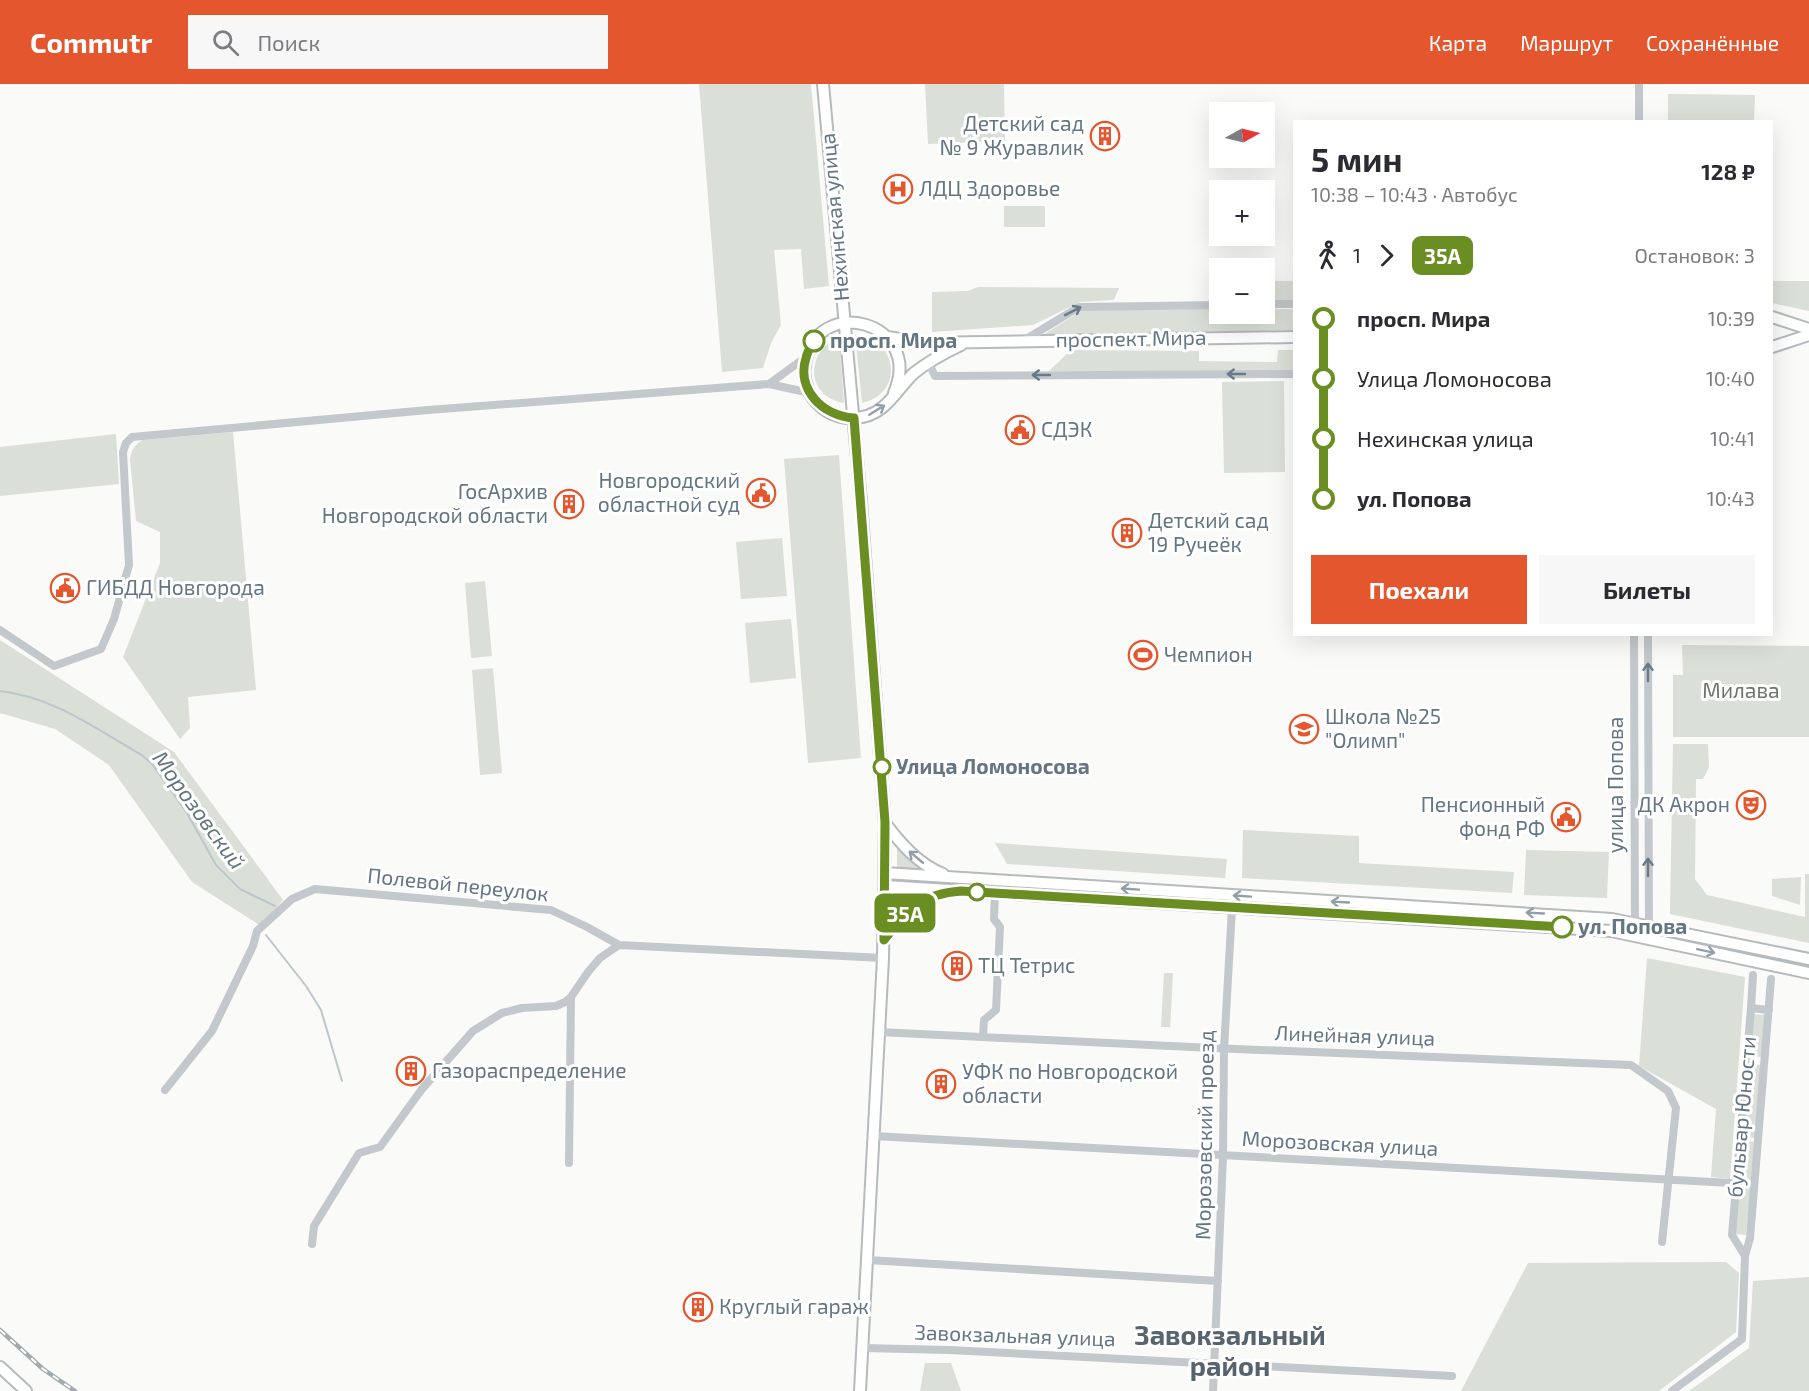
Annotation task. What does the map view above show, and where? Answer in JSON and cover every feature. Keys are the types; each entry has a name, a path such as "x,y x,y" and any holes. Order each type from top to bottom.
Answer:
{"main road":[{"name":"Нехинская улица","path":"824,84 854,418 885,822 884,940 860,1391"},
{"path":"1773,317 1809,329"},
{"name":"проспект Мира","path":"845,322 868,324 888,337 922,343 1293,337"},
{"path":"845,322 836,324 820,334 806,357 804,369 810,393 815,401 837,416 854,418"},
{"path":"1773,347 1809,335"},
{"path":"888,337 898,354 900,364 900,374 894,393"},
{"name":"проспект Мира","path":"854,418 882,408 894,393 928,362 967,343"},
{"path":"885,822 906,848 924,864 935,871 958,878"},
{"path":"885,873 1573,915 1649,925 1809,959"},
{"path":"885,886 1611,931 1809,973"},
{"path":"1095,899 1096,886"},
{"path":"884,940 904,915 921,900 939,894 961,891"},
{"path":"1476,922 1477,909"},
{"path":"0,1367 26,1391"}],"street":[{"path":"1639,84 1639,120"},
{"path":"1275,304 1293,304"},
{"path":"1023,341 1079,307 1209,305"},
{"path":"769,384 806,357"},
{"path":"928,362 935,376 1293,374"},
{"path":"0,630 54,666 100,649 114,619 129,565 123,452 126,443 132,437 428,410 769,384 810,393"},
{"name":"улица Попова","path":"1634,636 1635,936"},
{"name":"улица Попова","path":"1648,636 1649,939"},
{"name":"Полевой переулок","path":"165,1090 212,1031 253,946 257,931 292,899 315,889 551,910 619,945 883,958"},
{"path":"983,1037 984,1020 996,1010 1000,927 994,918 995,893"},
{"name":"Морозовский проезд","path":"1213,1391 1223,1156 1224,1048 1232,908"},
{"path":"312,1244 314,1226 359,1154 380,1147 422,1089 473,1031 502,1013 522,1008 556,1006 571,997 600,958 619,945"},
{"path":"1745,1257 1732,1235 1753,975"},
{"name":"бульвар Юности","path":"1672,1391 1742,1339 1745,1257 1750,1238 1771,979"},
{"path":"569,1163 571,997"},
{"path":"1750,1008 1769,1010"},
{"name":"Линейная улица","path":"879,1032 1631,1065 1668,1091 1676,1108 1662,1242"},
{"name":"Морозовская улица","path":"874,1136 1731,1183"},
{"path":"868,1260 1218,1281"},
{"name":"Завокзальная улица","path":"863,1348 1214,1362 1452,1376"}],"green space":[{"path":"699,84 811,84 829,286 804,289 801,249 774,250 781,325 771,343 763,368 722,372"},
{"path":"925,84 1004,84 1005,141 928,144"},
{"path":"1668,94 1755,95 1754,120 1668,120"},
{"path":"1004,206 1045,206 1045,227 1004,227"},
{"path":"1275,281 1293,281 1293,301 1275,301"},
{"path":"1773,281 1809,281 1809,311 1773,303"},
{"path":"978,287 1119,288 1114,300 1080,302 1033,325 932,332 932,292 968,291"},
{"path":"1084,309 1209,309 1209,324 1275,324 1275,309 1293,309 1293,330 1043,335"},
{"path":"855,335 869,338 880,345 891,366 890,378 885,388 876,397 862,403"},
{"path":"839,337 844,403 831,399 822,392 816,383 814,373 815,363 820,353"},
{"path":"1071,350 1199,351 1199,361 1277,362 1278,350 1293,350 1293,371 1049,371"},
{"path":"1284,381 1285,472 1224,473 1222,382"},
{"path":"233,432 256,690 188,697 190,728 180,739 123,657 160,563 160,532 136,521 130,459 134,448 143,440"},
{"path":"116,434 119,484 0,496 0,447"},
{"path":"839,455 861,758 808,763 784,459"},
{"path":"782,538 787,596 741,599 736,542"},
{"path":"485,581 492,656 471,658 465,583"},
{"path":"791,619 796,678 750,683 745,623"},
{"path":"0,640 174,752 283,900 261,926 192,882 109,765 55,729 0,713"},
{"name":"Милава","path":"1682,645 1809,646 1809,737 1673,737 1673,675 1683,675"},
{"path":"493,668 502,773 480,775 472,670"},
{"path":"1673,744 1708,744 1709,767 1703,779 1696,779 1695,879 1707,895 1805,917 1805,874 1809,874 1809,943 1670,914"},
{"path":"1243,830 1359,836 1359,863 1514,872 1512,893 1242,878"},
{"path":"995,843 1227,859 1225,878 1007,864"},
{"path":"897,845 927,871 897,869"},
{"path":"1526,850 1609,852 1607,898 1524,895"},
{"path":"1801,877 1800,905 1772,896 1772,879"},
{"path":"909,879 1090,890 1089,894 909,883"},
{"path":"897,891 927,893 912,901 896,917"},
{"path":"1101,891 1470,913 1469,917 1101,895"},
{"path":"1676,935 1809,963 1809,968 1675,940"},
{"path":"1647,958 1745,977 1730,1179 1711,1177 1716,1109 1639,1066"},
{"path":"1164,973 1173,973 1170,1031 1170,1027 1161,1027"},
{"path":"1754,1014 1765,1015 1762,1057 1750,1056"},
{"path":"1750,1064 1761,1065 1755,1138 1743,1137"},
{"path":"1743,1141 1754,1142 1751,1180 1739,1179"},
{"path":"1739,1185 1751,1186 1746,1235 1734,1234"},
{"path":"1726,1262 1739,1273 1736,1332 1659,1391 1461,1391 1528,1263"},
{"path":"1809,1277 1809,1391 1689,1391 1749,1348 1753,1281"},
{"path":"925,1363 951,1363 961,1391 920,1391"}],"waterway":[{"name":"Морозовский","path":"0,691 20,694 57,707 142,755 152,764 187,813 216,865 240,889 275,906"},
{"name":"Морозовский","path":"266,935 306,986 321,1010 342,1081"}],"railway":[{"path":"0,1330 43,1369 75,1391"}],"bus line":[{"name":"35А","path":"814,341 806,357 804,369 805,381 810,393 815,401 829,412 845,418 854,418 885,822 884,940 904,915 921,900 939,894 961,891 1562,927"}],"place":[{"name":"Детский сад № 9 Журавлик","path":"1105,136"},
{"name":"ЛДЦ Здоровье","path":"898,189"},
{"name":"просп. Мира","path":"814,341"},
{"name":"СДЭК","path":"1020,430"},
{"name":"Новгородский областной суд","path":"761,493"},
{"name":"ГосАрхив Новгородской области","path":"569,504"},
{"name":"Детский сад 19 Ручеёк","path":"1127,533"},
{"name":"ГИБДД Новгорода","path":"65,588"},
{"name":"Чемпион","path":"1143,655"},
{"name":"Школа №25 \"Олимп\"","path":"1304,729"},
{"name":"Улица Ломоносова","path":"882,767"},
{"name":"ДК Акрон","path":"1751,805"},
{"name":"Пенсионный фонд РФ","path":"1566,817"},
{"name":"ул. Попова","path":"1562,927"},
{"name":"ТЦ Тетрис","path":"957,966"},
{"name":"Газораспределение","path":"411,1071"},
{"name":"УФК по Новгородской области","path":"941,1084"},
{"name":"Круглый гараж","path":"698,1307"}],"district":[{"name":"Завокзальный район","path":"1230,1352"}]}
